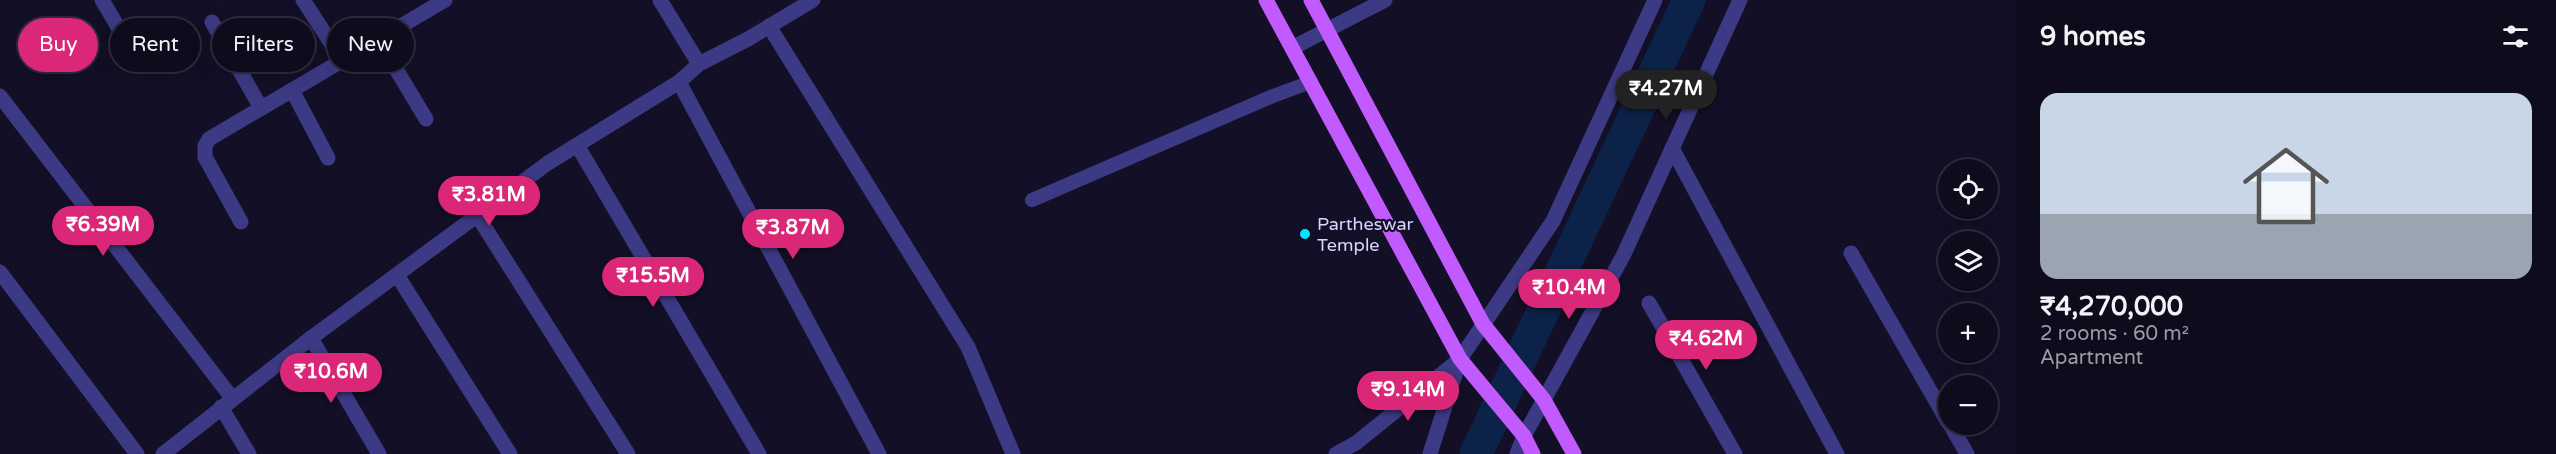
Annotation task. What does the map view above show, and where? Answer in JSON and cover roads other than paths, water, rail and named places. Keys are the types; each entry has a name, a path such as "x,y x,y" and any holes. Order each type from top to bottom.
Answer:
{"main road":[{"path":"1266,0 1460,359 1524,436 1533,454"},
{"path":"1311,0 1483,324 1545,400 1574,454"}],"street":[{"path":"102,0 113,18"},
{"path":"303,0 327,37"},
{"path":"407,18 427,4 445,0"},
{"path":"660,0 699,64"},
{"path":"163,454 311,338 477,215 577,145 679,82 699,64 769,26 791,6 813,0"},
{"path":"1292,48 1385,0"},
{"path":"1430,454 1460,359 1553,220 1655,0"},
{"path":"1517,454 1524,436 1623,256 1740,0"},
{"path":"769,26 968,347 1013,454"},
{"path":"242,222 205,157 205,146 209,139 327,69"},
{"path":"240,72 261,108"},
{"path":"398,72 426,119"},
{"path":"679,82 879,454"},
{"path":"292,90 328,158"},
{"path":"0,96 226,403 249,454"},
{"path":"577,145 759,454"},
{"path":"1672,148 1837,454"},
{"path":"477,215 628,454"},
{"path":"1851,253 1938,404"},
{"path":"0,272 137,454"},
{"path":"397,274 510,454"},
{"path":"1649,303 1735,454"},
{"path":"311,338 379,454"},
{"path":"1336,454 1356,443 1460,359"},
{"path":"1956,435 1967,454"}],"lane":[{"path":"1032,200 1311,81"}],"waterway":[{"path":"1476,454 1689,0"}],"place":[{"name":"Partheswar Temple","path":"1305,234"}]}
